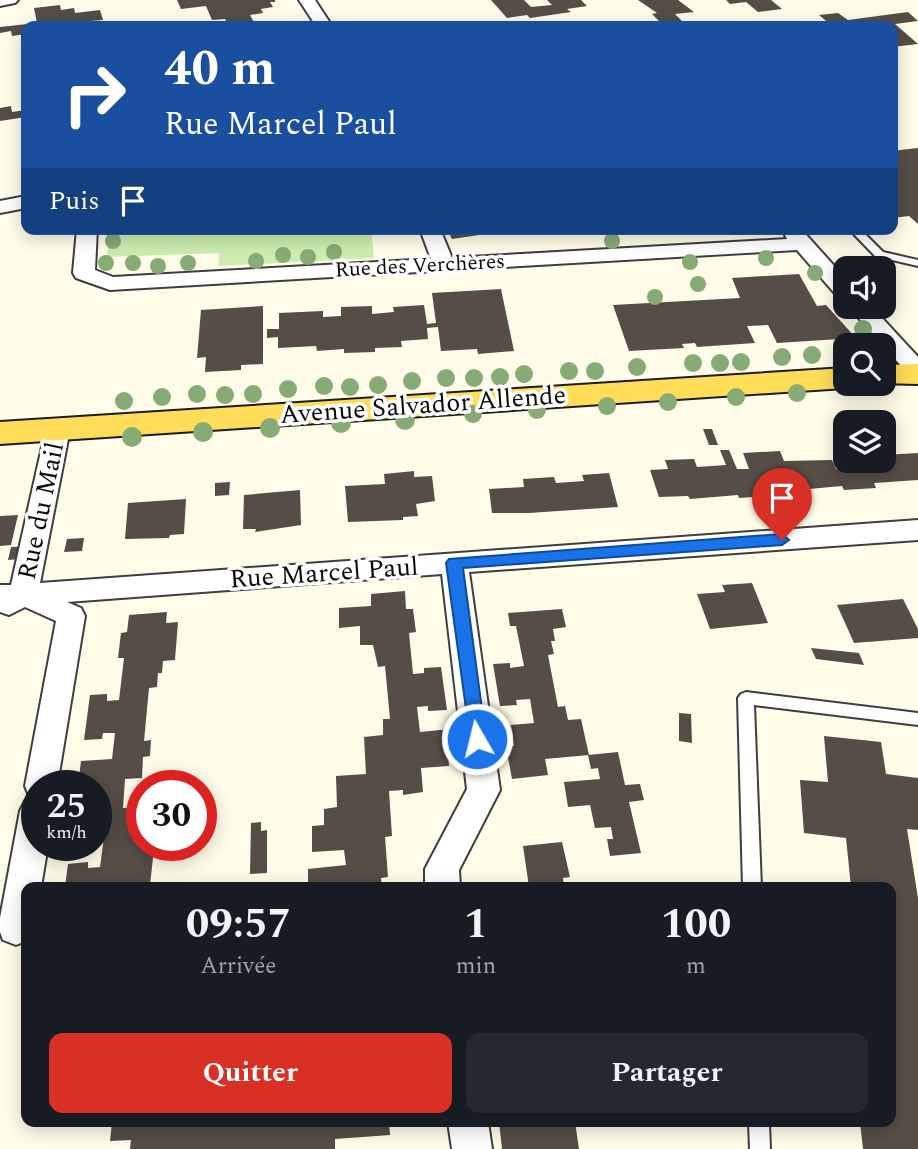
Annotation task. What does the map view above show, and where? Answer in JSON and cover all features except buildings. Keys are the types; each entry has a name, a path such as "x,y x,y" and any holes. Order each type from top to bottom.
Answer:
{"main road":[{"path":"896,374 918,372"},
{"name":"Avenue Salvador Allende","path":"0,433 833,379"}],"street":[{"path":"0,1 10,0"},
{"path":"307,0 321,21"},
{"path":"0,207 21,203"},
{"name":"Rue des Verchères","path":"87,235 84,273 110,284 444,265 796,237"},
{"path":"432,235 444,265"},
{"path":"796,237 833,278"},
{"path":"871,319 918,372"},
{"name":"Rue du Mail","path":"44,770 71,615 8,600 58,429"},
{"name":"Rue Marcel Paul","path":"8,600 454,563 918,530"},
{"path":"443,882 442,869 484,790 454,563"},
{"path":"24,882 28,861"},
{"path":"14,936 21,898"},
{"path":"469,1127 472,1149"}],"lane":[{"path":"860,235 879,254 918,263"},
{"path":"752,882 746,698 918,719"},
{"path":"759,1127 760,1149"}],"green space":[{"path":"112,235 372,235 374,258 218,266 219,253 106,257"}],"route":[{"path":"477,739 454,563 782,540"}]}
